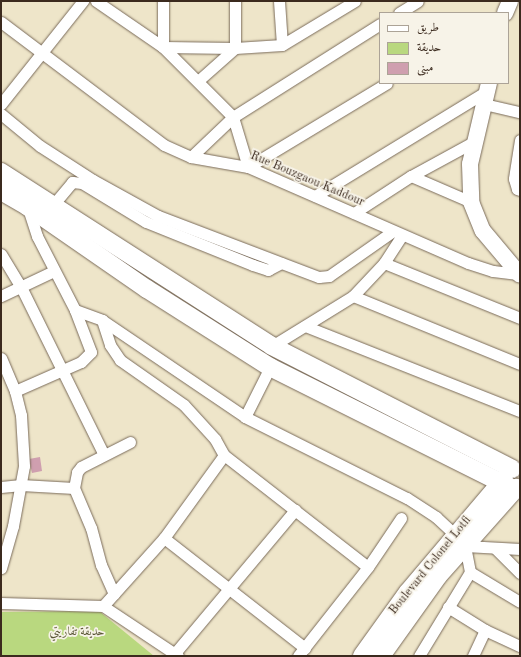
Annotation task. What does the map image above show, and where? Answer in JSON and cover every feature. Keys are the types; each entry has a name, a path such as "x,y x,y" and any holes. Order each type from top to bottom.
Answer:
{"main road":[{"path":"1,172 272,346 514,479"},
{"path":"1,191 27,206 147,289 270,367 393,430 514,479"},
{"name":"Boulevard Colonel Lotfi","path":"362,656 408,592 460,540 514,479"},
{"name":"Boulevard Colonel Lotfi","path":"381,656 438,576 460,540"}],"street":[{"path":"1,104 83,1"},
{"path":"96,1 163,47 199,80 233,117 248,167 385,84"},
{"path":"163,1 163,47"},
{"path":"199,80 235,48 235,1"},
{"path":"279,1 282,45"},
{"path":"163,47 235,48 282,45 355,1"},
{"path":"401,12 418,1"},
{"path":"506,12 510,1"},
{"name":"Rue Bouzgaou Kaddour","path":"1,22 164,145 191,157 248,167 468,263 493,271 519,275"},
{"path":"191,157 233,117 379,25"},
{"path":"487,93 520,112"},
{"path":"487,93 477,140 470,164 471,202 483,231 519,275"},
{"path":"316,196 487,93"},
{"path":"1,114 40,146 93,180 158,216 319,277 329,276 397,233"},
{"path":"354,213 411,176 477,140"},
{"path":"520,140 514,179 516,189 520,190"},
{"path":"411,176 471,202"},
{"path":"53,205 72,182 82,183 146,222 239,260 268,270 281,263"},
{"path":"15,391 81,362 91,352 75,310 37,236 27,206"},
{"path":"272,346 353,296 384,263 397,233"},
{"path":"1,254 21,287 104,455"},
{"path":"384,263 520,318"},
{"path":"1,296 54,271"},
{"path":"353,296 520,364"},
{"path":"502,311 520,309"},
{"path":"75,310 102,320 245,417 406,498 436,517 460,540 470,572 520,602"},
{"path":"102,320 110,345 120,360 184,405 216,439 224,456 368,567"},
{"path":"305,326 520,411"},
{"path":"1,358 15,391 23,442 24,466 13,526 1,568"},
{"path":"245,417 270,367"},
{"path":"114,594 74,488 77,472 81,468 130,442"},
{"path":"103,606 164,538 224,456"},
{"path":"1,487 21,485 74,488"},
{"path":"1,603 103,606 177,655 295,510"},
{"path":"164,538 231,588 302,652 368,567 401,518"},
{"path":"460,540 496,549 520,549"},
{"path":"496,549 520,573"},
{"path":"419,656 470,572"},
{"path":"448,607 485,630 520,646"},
{"path":"473,656 485,630"}],"green space":[{"name":"حديقة تفاريتي","path":"99,611 154,656 1,656 1,612"}],"building":[{"path":"40,457 42,471 32,473 29,459"}]}
